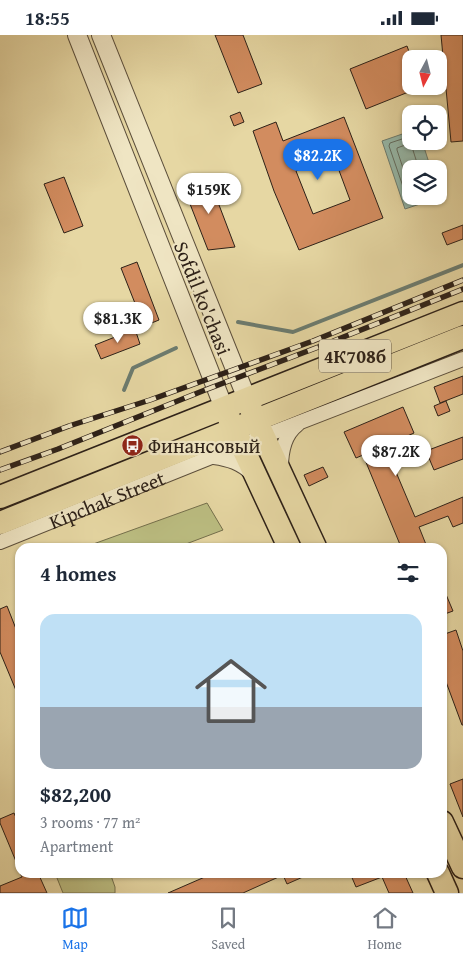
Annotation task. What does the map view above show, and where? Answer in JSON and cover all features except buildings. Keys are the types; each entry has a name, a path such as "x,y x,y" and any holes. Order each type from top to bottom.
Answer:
{"main road":[{"name":"Kipchak Street","path":"0,497 463,313"},
{"name":"Kipchak Street","path":"0,523 238,437 463,337"},
{"path":"247,399 313,543"},
{"path":"238,437 247,399"},
{"path":"224,408 287,543"},
{"path":"447,833 463,867"},
{"path":"440,878 447,893"}],"street":[{"name":"Sofdil ko'chasi","path":"77,35 224,408"},
{"name":"Sofdil ko'chasi","path":"101,35 247,399"},
{"path":"203,355 226,345"},
{"name":"Kipchak Street","path":"260,428 300,423 463,359"},
{"path":"281,474 281,459 286,439 293,428 300,423"},
{"name":"Kipchak Street","path":"0,542 213,456 238,437"},
{"path":"213,456 233,460 248,470 259,483"}],"green space":[{"path":"207,503 223,530 189,543 96,543"},
{"path":"57,878 112,878 115,887 115,893 63,893"}],"water":[{"path":"402,134 402,150 425,150 428,160 402,160 402,200 382,141"},
{"path":"404,205 417,205 405,209"}],"waterway":[{"path":"238,322 293,332 463,265"},
{"path":"124,390 133,368 176,348"}],"railway":[{"path":"0,452 313,341 463,280"},
{"path":"0,470 58,449 463,289"}],"place":[{"name":"Финансовый","path":"132,445"}]}
